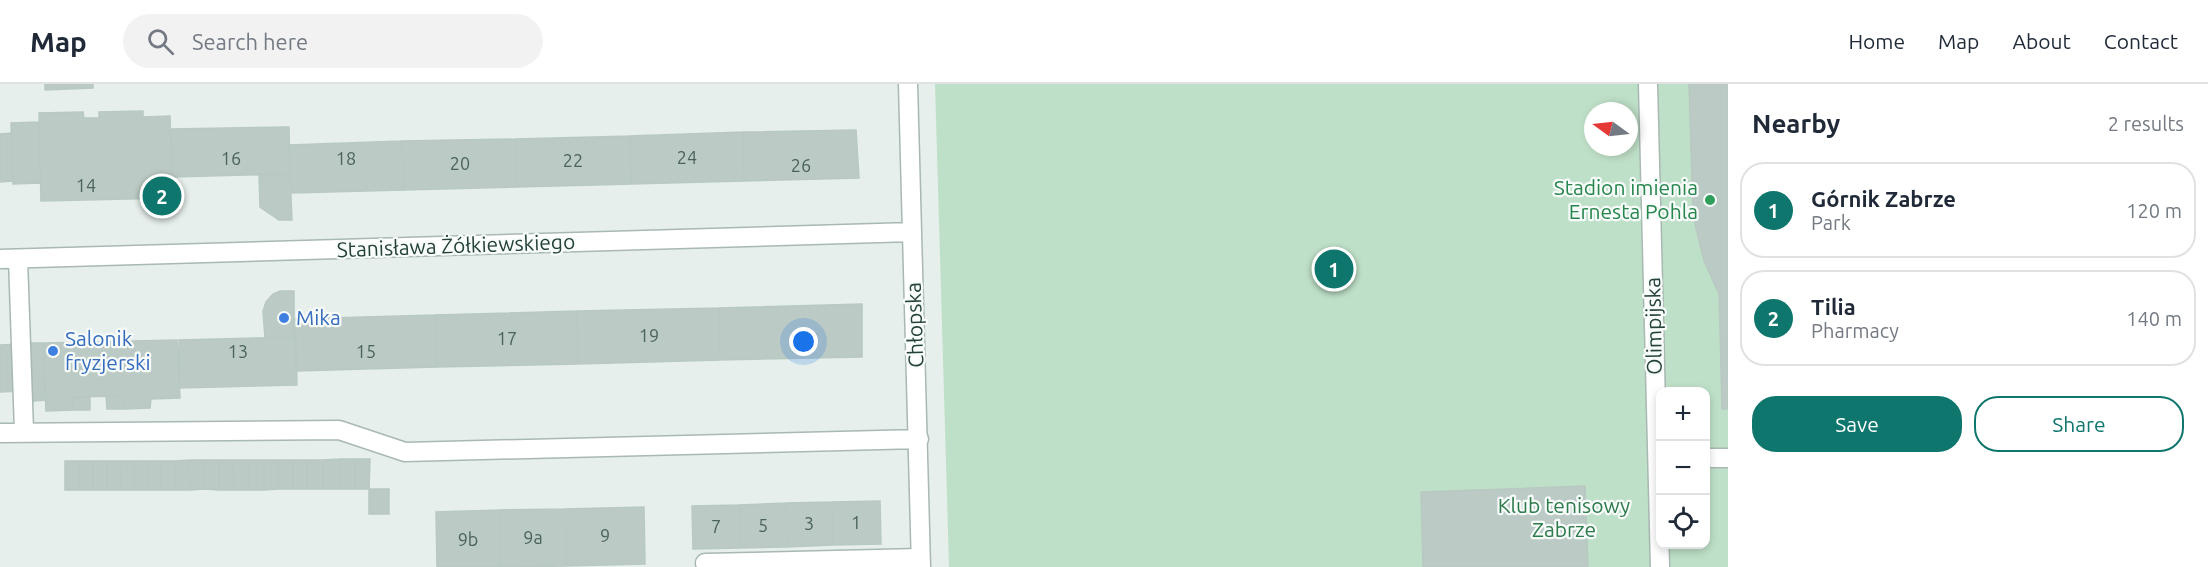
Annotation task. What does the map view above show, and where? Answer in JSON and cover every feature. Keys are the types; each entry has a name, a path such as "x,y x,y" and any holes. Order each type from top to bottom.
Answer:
{"street":[{"name":"Chłopska","path":"908,84 919,439 920,562"},
{"name":"Olimpijska","path":"1648,84 1658,441"},
{"name":"Stanisława Żółkiewskiego","path":"9,259 912,232"},
{"path":"9,259 24,432"},
{"path":"0,432 339,430 405,452 919,439"},
{"path":"1710,458 1728,458"},
{"name":"Olimpijska","path":"1659,495 1660,567"},
{"path":"705,563 920,562"}],"green space":[{"name":"Klub tenisowy Zabrze","path":"935,84 1728,84 1728,567 949,567"}],"building":[{"path":"45,84 93,84 93,88 45,90"},
{"name":"Stadion imienia Ernesta Pohla","path":"1689,84 1728,84 1728,409 1722,409 1719,294 1704,261 1693,216"},
{"path":"143,111 143,117 170,116 172,198 41,201 39,113 83,112 84,118 99,118 99,112"},
{"path":"39,122 40,183 13,184 11,123"},
{"path":"289,127 290,174 172,177 171,129"},
{"path":"856,130 859,178 744,181 743,132"},
{"path":"743,132 744,181 631,184 630,136"},
{"path":"11,133 13,181 0,182 0,134"},
{"path":"630,136 631,184 517,187 516,139"},
{"path":"516,139 517,187 404,190 402,141"},
{"path":"402,141 404,190 291,193 289,145"},
{"path":"259,174 290,174 292,220 279,220 260,207"},
{"path":"280,291 294,291 294,337 265,338 263,311 266,302 273,294"},
{"path":"862,304 862,357 720,360 719,308"},
{"path":"719,308 720,360 578,364 577,311"},
{"path":"577,311 578,364 437,367 435,315"},
{"path":"435,315 437,367 296,371 294,319"},
{"path":"296,337 297,385 179,388 179,340"},
{"path":"177,340 180,398 151,399 150,408 125,409 124,396 73,397 73,410 46,411 43,343"},
{"path":"19,343 43,343 46,400 21,402"},
{"path":"19,344 21,391 0,392 0,345"},
{"path":"106,396 124,396 125,409 107,409"},
{"path":"73,397 90,397 90,410 73,410"},
{"path":"340,459 340,489 323,489 323,460"},
{"path":"340,459 355,459 355,489 340,489"},
{"path":"355,459 370,459 369,489 355,489"},
{"path":"189,460 204,460 204,489 190,490"},
{"path":"189,460 190,490 175,490 175,461"},
{"path":"204,460 219,460 219,490 204,489"},
{"path":"219,460 233,460 234,490 219,490"},
{"path":"233,460 248,460 249,490 234,490"},
{"path":"248,460 264,460 264,490 249,490"},
{"path":"264,460 278,460 278,489 264,490"},
{"path":"278,460 293,460 293,489 278,489"},
{"path":"293,460 307,460 307,489 293,489"},
{"path":"307,460 323,460 323,489 307,489"},
{"path":"65,461 79,461 79,490 65,490"},
{"path":"79,461 93,461 93,490 79,490"},
{"path":"93,461 107,461 107,490 93,490"},
{"path":"107,461 120,461 121,490 107,490"},
{"path":"120,461 134,461 134,490 121,490"},
{"path":"134,461 148,461 148,490 134,490"},
{"path":"148,461 161,461 161,490 148,490"},
{"path":"161,461 175,461 175,490 161,490"},
{"path":"1585,486 1588,567 1423,567 1421,492"},
{"path":"369,489 389,489 389,514 369,514"},
{"path":"880,501 881,544 833,545 832,502"},
{"path":"832,502 833,545 787,547 786,503"},
{"path":"786,503 787,547 741,548 739,505"},
{"path":"739,505 741,548 693,549 692,506"},
{"path":"644,507 645,564 567,566 565,509"},
{"path":"565,509 567,566 500,567 499,510"},
{"path":"499,510 500,567 437,567 436,512"}],"place":[{"name":"Tilia","path":"162,196"},
{"name":"Stadion imienia Ernesta Pohla","path":"1710,200"},
{"name":"Górnik Zabrze","path":"1334,269"},
{"name":"Mika","path":"284,318"},
{"name":"Salonik fryzjerski","path":"53,351"}]}
